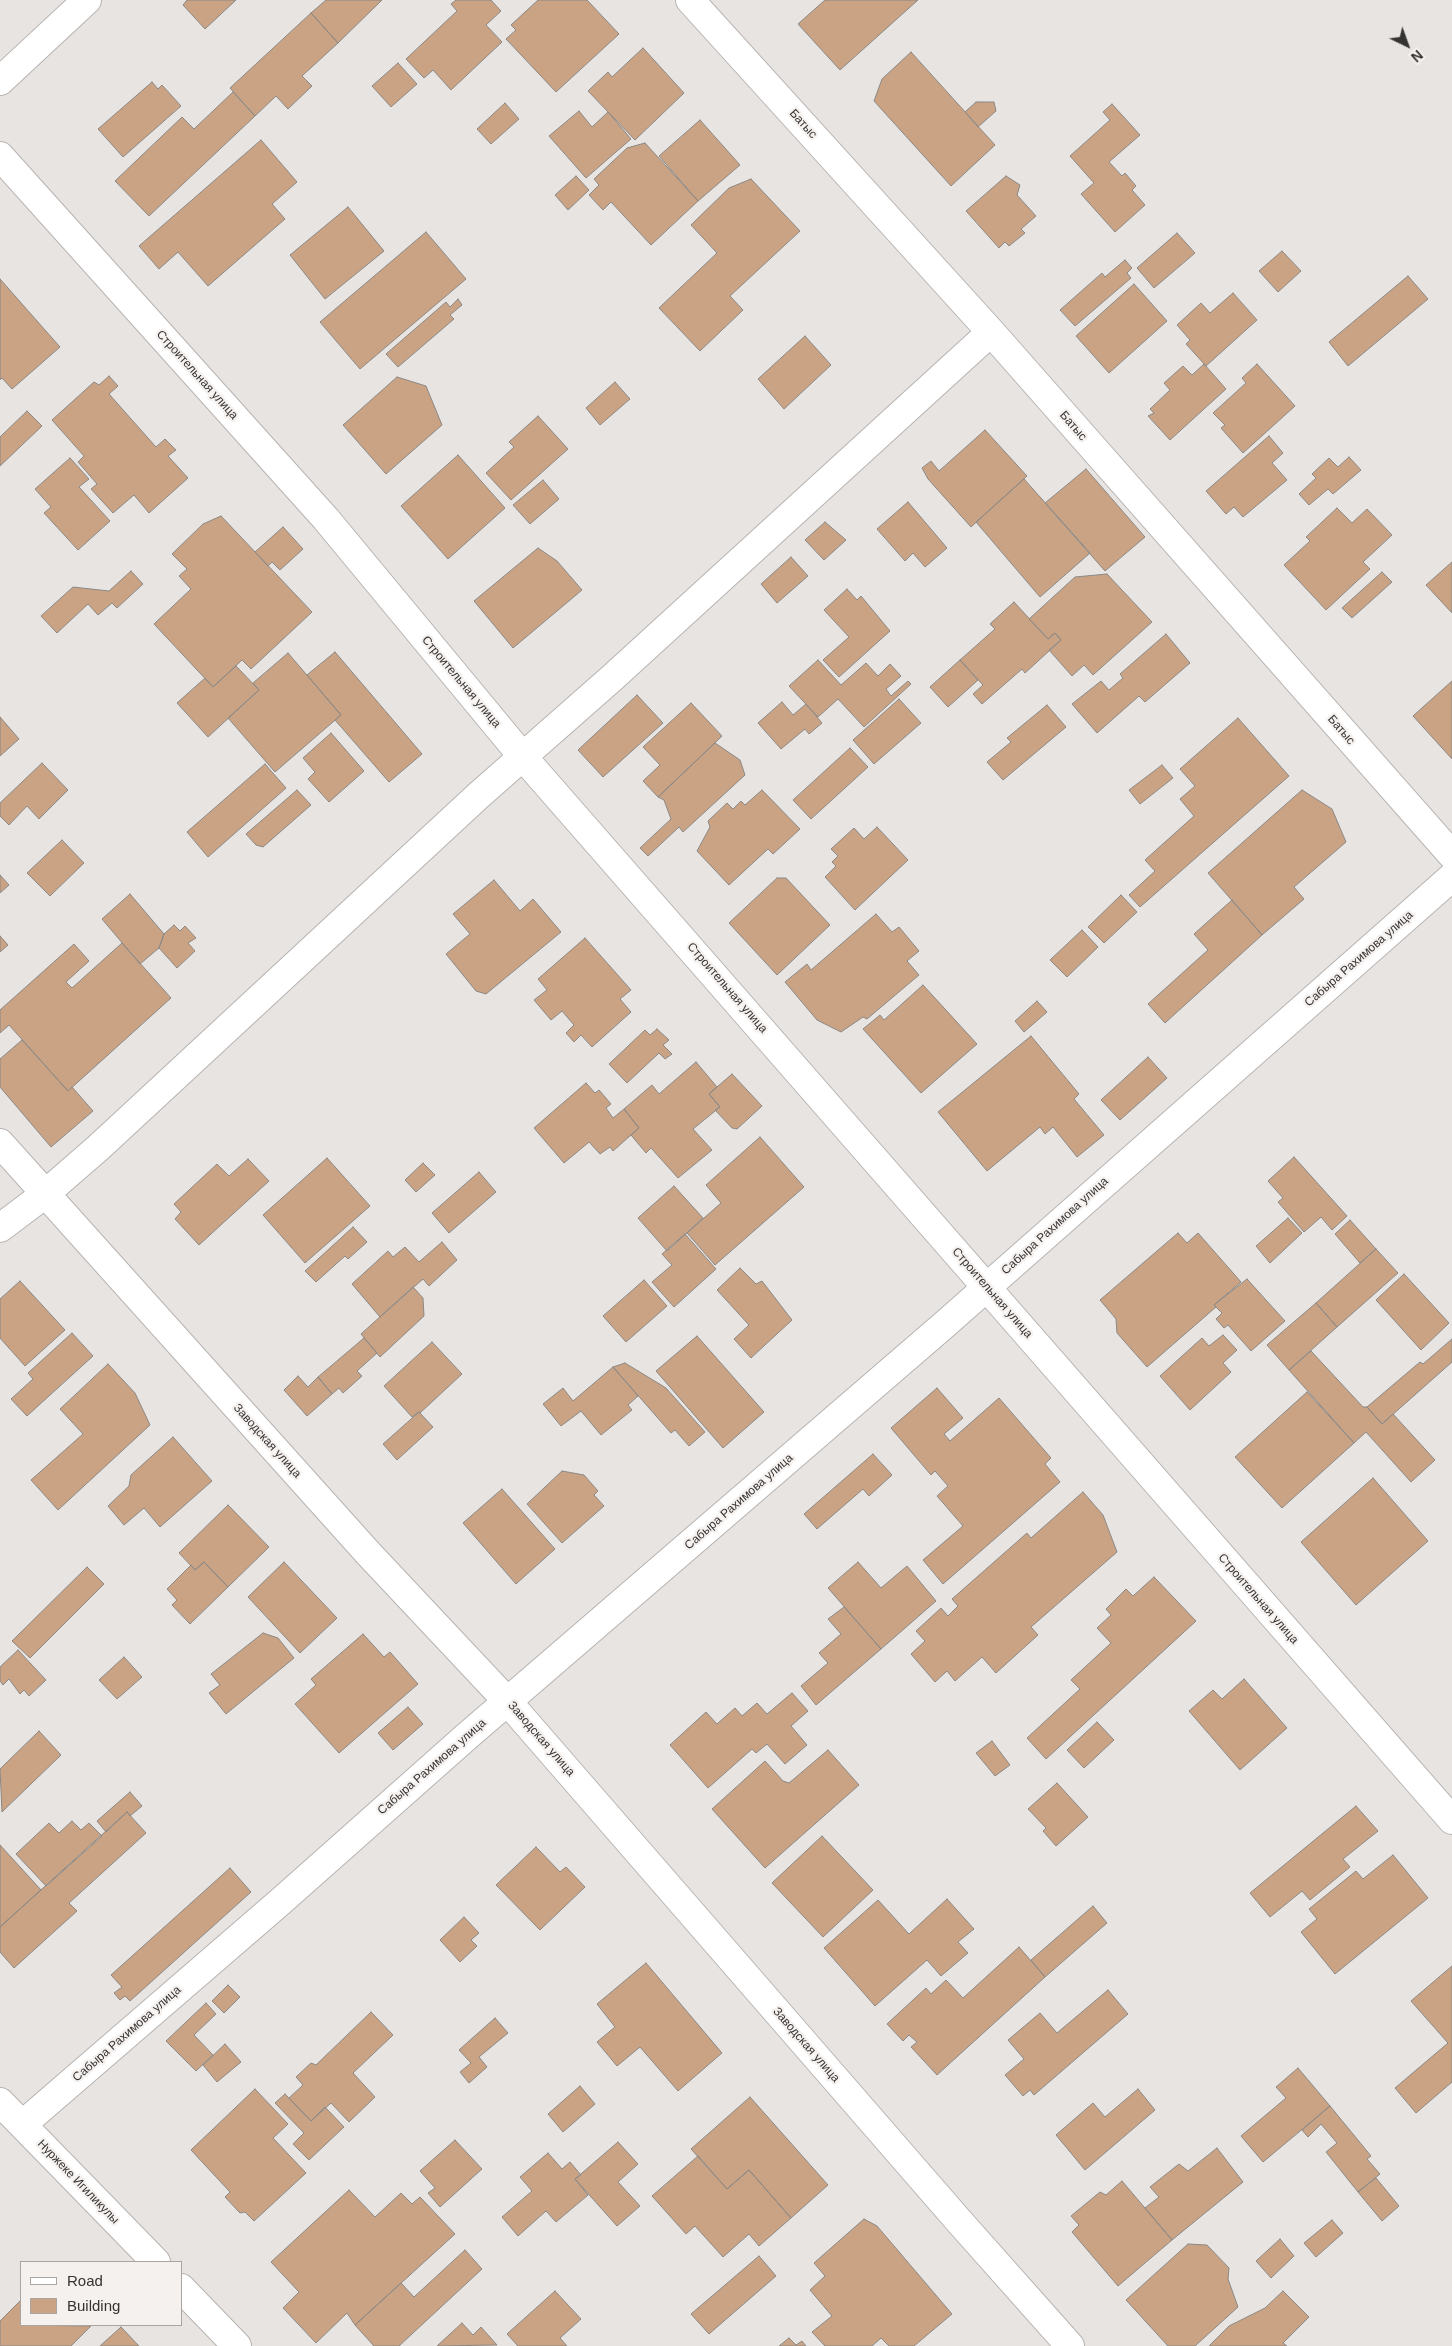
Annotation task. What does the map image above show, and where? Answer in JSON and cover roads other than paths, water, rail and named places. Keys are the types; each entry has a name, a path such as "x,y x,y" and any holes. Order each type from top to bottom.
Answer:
{"street":[{"path":"0,81 87,0"},
{"name":"Батыс","path":"690,0 991,332 1452,856"},
{"name":"Строительная улица","path":"0,156 326,519 524,757 1452,1820"},
{"path":"0,1228 46,1194 98,1148 479,794 524,757 991,332"},
{"name":"Сабыра Рахимова улица","path":"23,2124 987,1287 1452,877"},
{"name":"Заводская улица","path":"0,1143 368,1553 508,1702 958,2220 1070,2346"},
{"name":"Нуржеке Игиликулы","path":"0,2102 155,2261"},
{"path":"182,2289 237,2346"}]}
